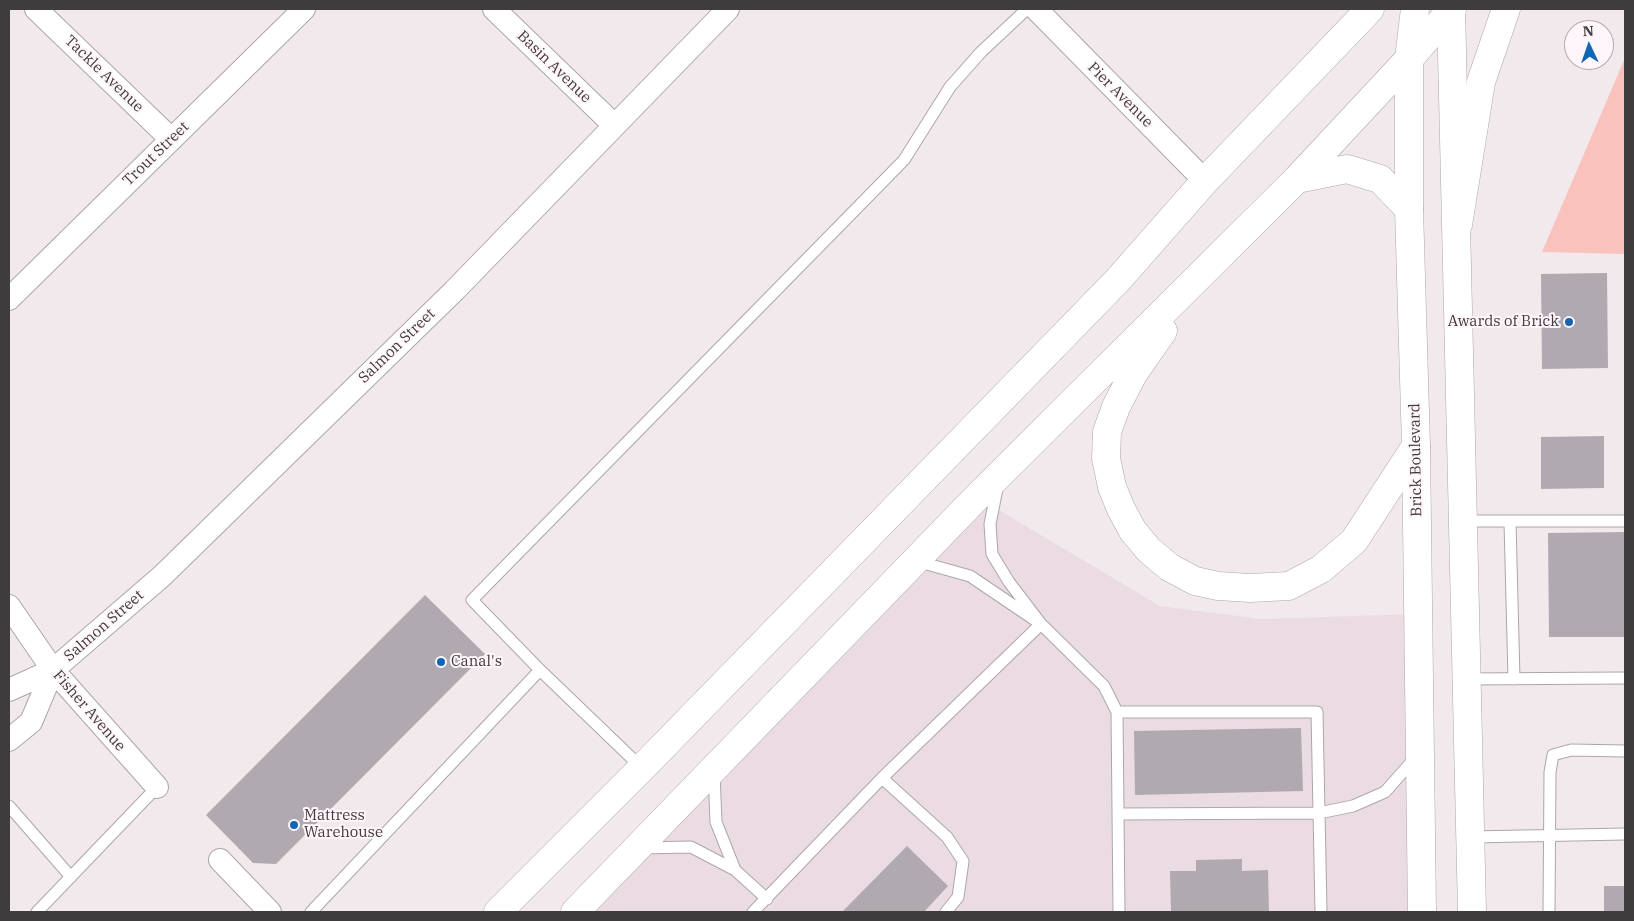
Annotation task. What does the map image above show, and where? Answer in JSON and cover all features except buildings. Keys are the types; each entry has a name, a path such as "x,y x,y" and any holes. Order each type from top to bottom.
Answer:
{"main road":[{"path":"498,912 642,768 1117,281 1205,181 1370,9"},
{"name":"Brick Boulevard","path":"1415,9 1409,59 1409,210 1416,446 1422,912"},
{"path":"575,912 1000,474 1297,179 1409,59 1452,9"},
{"path":"1452,9 1472,912"},
{"path":"1458,225 1481,82 1506,9"},
{"path":"1297,179 1347,169 1380,179 1409,210"},
{"path":"1202,275 1133,374 1116,407 1107,432 1106,458 1112,487 1121,510 1149,550 1169,567 1195,581 1218,586 1250,588 1289,586 1321,569 1354,541 1416,446"}],"street":[{"name":"Tackle Avenue","path":"36,9 171,139"},
{"name":"Trout Street","path":"9,299 304,9"},
{"name":"Basin Avenue","path":"494,9 614,125"},
{"name":"Salmon Street","path":"9,690 53,670 162,576 454,291 728,9"},
{"name":"Pier Avenue","path":"1036,9 1205,181"},
{"name":"Fisher Avenue","path":"9,606 53,670 157,787"},
{"name":"Salmon Street","path":"9,740 30,722 53,670"},
{"path":"220,860 268,911"}],"lane":[{"path":"642,768 540,670 472,600 904,160 950,87 981,52 1028,9"},
{"path":"1000,474 990,524 992,554 1009,582 1041,624 1104,686 1117,712 1120,814 1119,912"},
{"path":"1464,522 1625,521"},
{"path":"1510,522 1514,679"},
{"path":"916,561 970,576 1041,624"},
{"path":"754,912 882,778 1041,624"},
{"path":"311,912 540,670"},
{"path":"1468,679 1625,678"},
{"path":"1117,712 1316,712 1321,912"},
{"path":"1549,912 1548,836 1552,755 1571,750 1625,750"},
{"path":"1120,814 1319,813 1353,806 1385,792 1420,752"},
{"path":"714,769 716,822 735,870"},
{"path":"882,778 946,837 963,861 958,897 946,912"},
{"path":"38,912 157,787"},
{"path":"9,806 71,877"},
{"path":"1471,837 1625,834"},
{"path":"637,848 691,847 735,870 767,899"}],"shaded area":[{"path":"1625,58 1625,254 1542,252"},
{"path":"977,497 1160,606 1261,619 1418,614 1422,912 574,912"}],"place":[{"name":"Awards of Brick","path":"1569,322"},
{"name":"Canal's","path":"441,662"},
{"name":"Mattress Warehouse","path":"294,825"}]}
